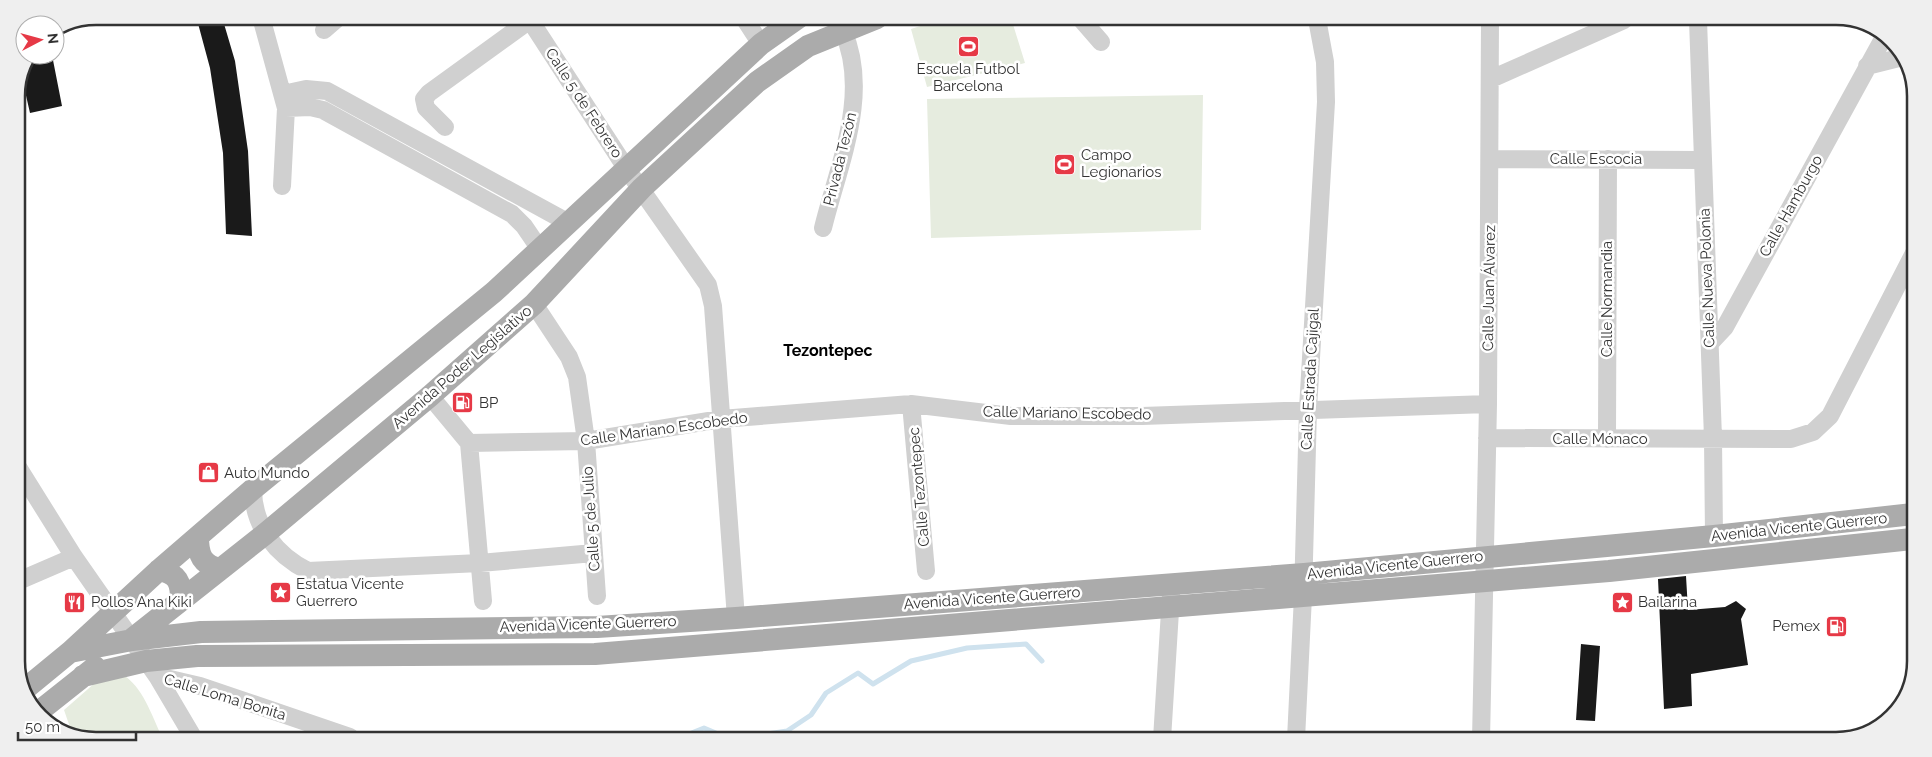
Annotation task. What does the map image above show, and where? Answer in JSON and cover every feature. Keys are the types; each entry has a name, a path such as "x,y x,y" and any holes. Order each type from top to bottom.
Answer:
{"main road":[{"path":"29,685 70,652 159,570 253,489 494,292 567,222 762,44 788,25"},
{"name":"Avenida Poder Legislativo","path":"44,708 265,534 430,396 534,304 642,188 758,82 808,46 859,25"},
{"name":"Avenida Vicente Guerrero","path":"83,676 152,669 197,656 595,654 1171,607 1485,556 1714,536 1907,515"},
{"path":"198,537 198,551 203,560 211,567 220,569"},
{"name":"Avenida Vicente Guerrero","path":"70,652 132,640 201,632 597,627 1171,585 1303,585 1485,580 1713,561 1907,540"},
{"path":"159,570 170,572 177,578 181,584 180,600"}],"street":[{"path":"263,25 285,101 282,186"},
{"path":"324,30 330,25"},
{"path":"445,128 426,108 424,99 429,93 521,25"},
{"name":"Calle 5 de Febrero","path":"533,25 626,168 642,188 708,286 713,306 736,618"},
{"path":"749,25 762,44"},
{"path":"1086,25 1101,42"},
{"name":"Calle Estrada Cajigal","path":"1296,732 1308,409 1326,102 1325,62 1318,25"},
{"name":"Calle Juan Álvarez","path":"1481,732 1488,404 1492,79 1490,25"},
{"path":"1492,79 1613,25"},
{"name":"Calle Nueva Polonia","path":"1698,25 1713,438 1714,536"},
{"name":"Privada Tezón","path":"823,228 853,110 850,47 843,31"},
{"name":"Calle Hamburgo","path":"1710,343 1725,327 1881,42"},
{"path":"1867,66 1897,59"},
{"path":"285,101 306,89 327,91 567,222"},
{"path":"285,101 323,110 512,214 524,226 539,248"},
{"name":"Calle Escocia","path":"1490,159 1702,160"},
{"name":"Calle Normandia","path":"1607,440 1608,159"},
{"name":"Calle Mónaco","path":"1487,438 1607,440 1791,439 1813,432 1830,416 1907,267"},
{"name":"Calle 5 de Julio","path":"534,304 569,357 577,377 586,440 597,596"},
{"path":"430,396 469,443 483,601"},
{"name":"Calle Mariano Escobedo","path":"469,443 586,440 721,419 911,404 1011,416 1142,416 1488,404"},
{"name":"Calle Tezontepec","path":"911,404 926,571"},
{"path":"25,478 74,557 152,669 190,732"},
{"path":"253,489 255,513 265,534 287,559 308,571 480,563 594,553"},
{"path":"25,578 74,557"},
{"path":"1162,732 1171,585"},
{"name":"Calle Loma Bonita","path":"152,669 335,732"}],"shaded area":[{"name":"Escuela Futbol Barcelona","path":"923,25 1013,25 1025,63 927,87 911,29"},
{"name":"Campo Legionarios","path":"1203,95 1201,230 931,238 927,99"},
{"path":"122,674 136,686 160,732 96,732 70,727 64,710 104,675"}],"building":[{"path":"198,25 224,25 235,61 248,151 252,236 226,234 223,153 210,68"},
{"path":"32,65 54,65 62,106 30,113 25,92 26,82"},
{"path":"1686,576 1688,610 1725,607 1736,601 1746,609 1741,619 1748,665 1691,674 1692,706 1664,709 1658,579"},
{"path":"1581,644 1600,646 1595,721 1576,720"}],"waterway":[{"path":"780,732 787,731 811,715 826,693 858,673 873,684 911,661 967,648 1026,644 1042,661"},
{"path":"694,732 704,728 714,732"}],"place":[{"name":"Escuela Futbol Barcelona","path":"968,46"},
{"name":"Campo Legionarios","path":"1065,164"},
{"name":"BP","path":"463,403"},
{"name":"Auto Mundo","path":"208,473"},
{"name":"Estatua Vicente Guerrero","path":"280,593"},
{"name":"Pollos Ana Kiki","path":"75,602"},
{"name":"Bailarina","path":"1622,602"},
{"name":"Pemex","path":"1836,626"}],"district":[{"name":"Tezontepec","path":"828,350"}]}
